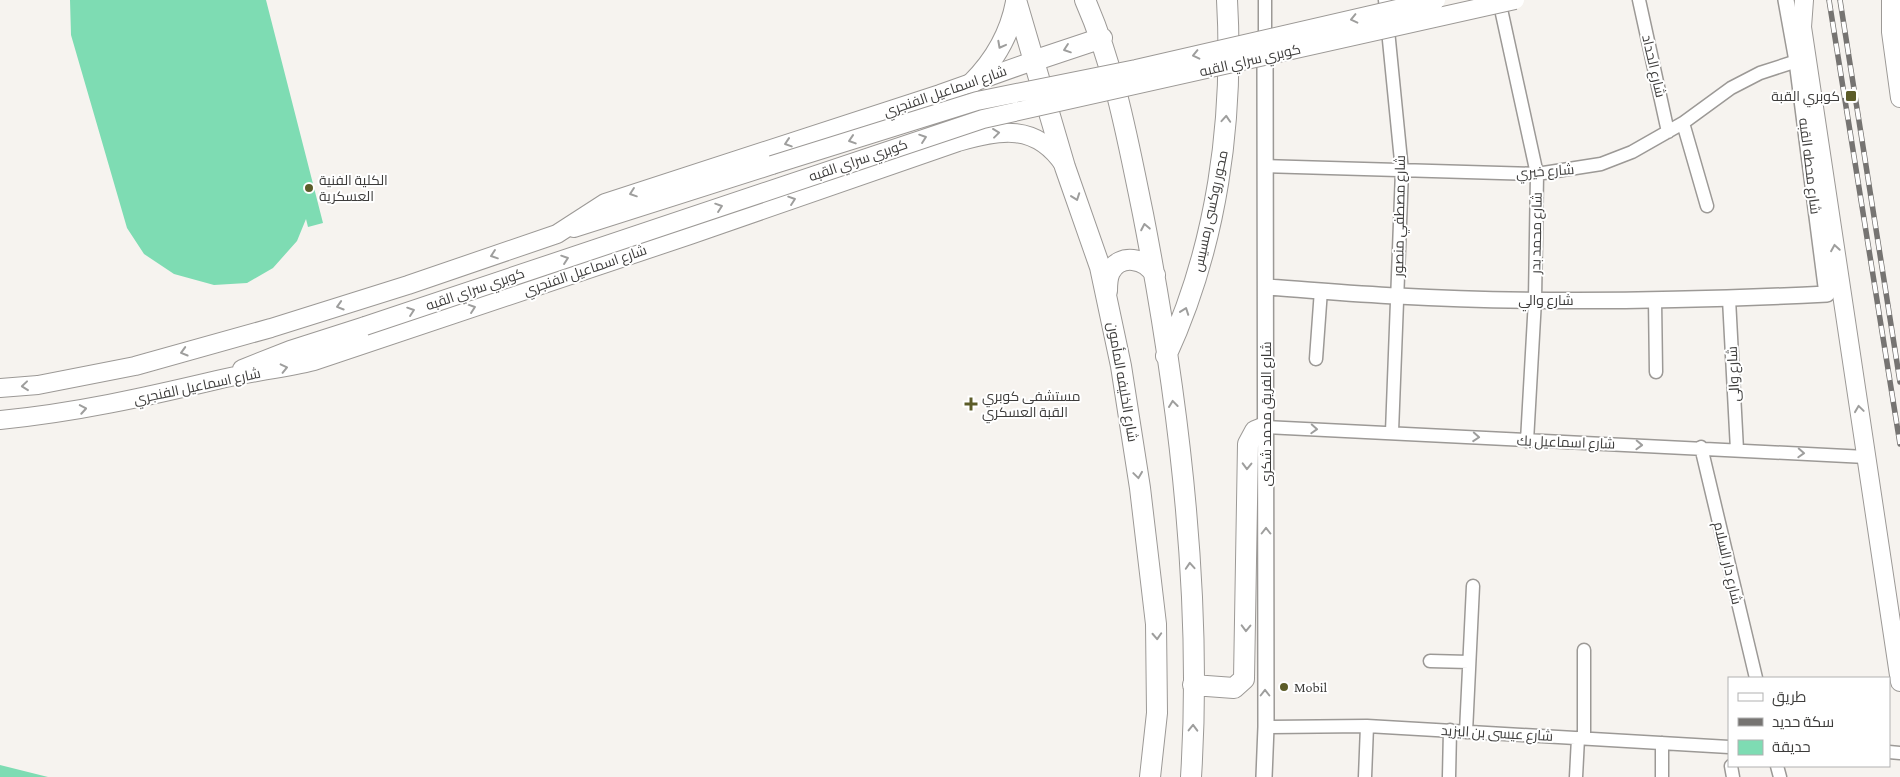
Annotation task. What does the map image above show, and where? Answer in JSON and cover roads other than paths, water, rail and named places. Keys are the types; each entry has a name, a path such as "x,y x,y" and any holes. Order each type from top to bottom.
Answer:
{"main road":[{"name":"شارع الخليفه المأمون","path":"1016,0 1065,167 1095,249 1106,293 1133,442 1155,616 1158,668 1157,713 1150,777"},
{"path":"972,83 989,65 1002,45 1011,23 1016,0"},
{"path":"1085,0 1102,38 1116,91 1155,275 1188,538 1193,685 1193,776"},
{"name":"محور روكسى رمسيس","path":"1166,356 1186,307 1196,276 1223,156 1230,53 1227,0"},
{"name":"كوبري سراي القبه","path":"556,234 986,99 1128,71 1436,0"},
{"path":"1804,0 1802,27 1900,682"},
{"path":"1891,0 1891,32 1900,98"},
{"name":"كوبري سراي القبه","path":"219,379 290,350 983,119 1506,1"},
{"path":"1033,61 1102,38"},
{"name":"شارع اسماعيل الفنجري","path":"0,388 46,383 135,366 408,285 556,234 605,203 940,94 1033,61"},
{"path":"940,94 952,102 960,114 962,128 958,142"},
{"name":"شارع اسماعيل الفنجري","path":"0,420 99,406 219,379 276,370 314,361 991,132 1020,133 1046,146 1065,167"},
{"path":"678,195 675,202 676,218 684,231 690,235"},
{"path":"1106,293 1110,272 1121,262 1128,260 1142,262 1155,275"},
{"path":"1193,685 1234,688 1244,679 1248,444 1254,431 1266,426"}],"street":[{"path":"1265,0 1265,52 1506,1"},
{"name":"شارع مصطفي منصور","path":"1385,0 1402,171 1392,432"},
{"name":"شارع الحداد","path":"1639,0 1668,132"},
{"name":"شارع محمد بدر","path":"1506,1 1537,174 1535,300 1527,440"},
{"name":"شارع محطه القبه","path":"1785,3 1797,61 1827,294"},
{"name":"شارع الفريق محمد شكرى","path":"1264,777 1266,727 1265,52"},
{"name":"شارع خيري","path":"1265,166 1537,174 1601,164 1632,152 1668,132 1731,88 1760,73 1797,61"},
{"path":"1683,122 1707,206"},
{"name":"شارع والي","path":"1266,287 1398,296 1535,300 1729,299 1827,294"},
{"path":"1316,359 1321,290"},
{"name":"شارع والى","path":"1729,299 1737,450"},
{"path":"1655,300 1656,372"},
{"name":"شارع اسماعيل بك","path":"1266,426 1866,457"},
{"name":"شارع دار السلام","path":"1700,447 1756,677"},
{"path":"1466,732 1473,586"},
{"path":"1576,777 1581,738 1584,650"},
{"path":"1430,660 1469,662"},
{"path":"1366,777 1367,726"},
{"name":"شارع عيسى بن اليزيد","path":"1266,727 1367,726 1728,747"},
{"path":"1449,777 1450,730"},
{"path":"1662,743 1662,777"}],"railway":[{"path":"1829,0 1900,444"},
{"path":"1840,0 1900,382"}],"place":[{"name":"كوبري القبة","path":"1851,96"},
{"name":"الكلية الفنية العسكرية","path":"309,188"},
{"name":"مستشفى كوبري القبة العسكري","path":"971,404"},
{"name":"Mobil","path":"1284,687"}]}
